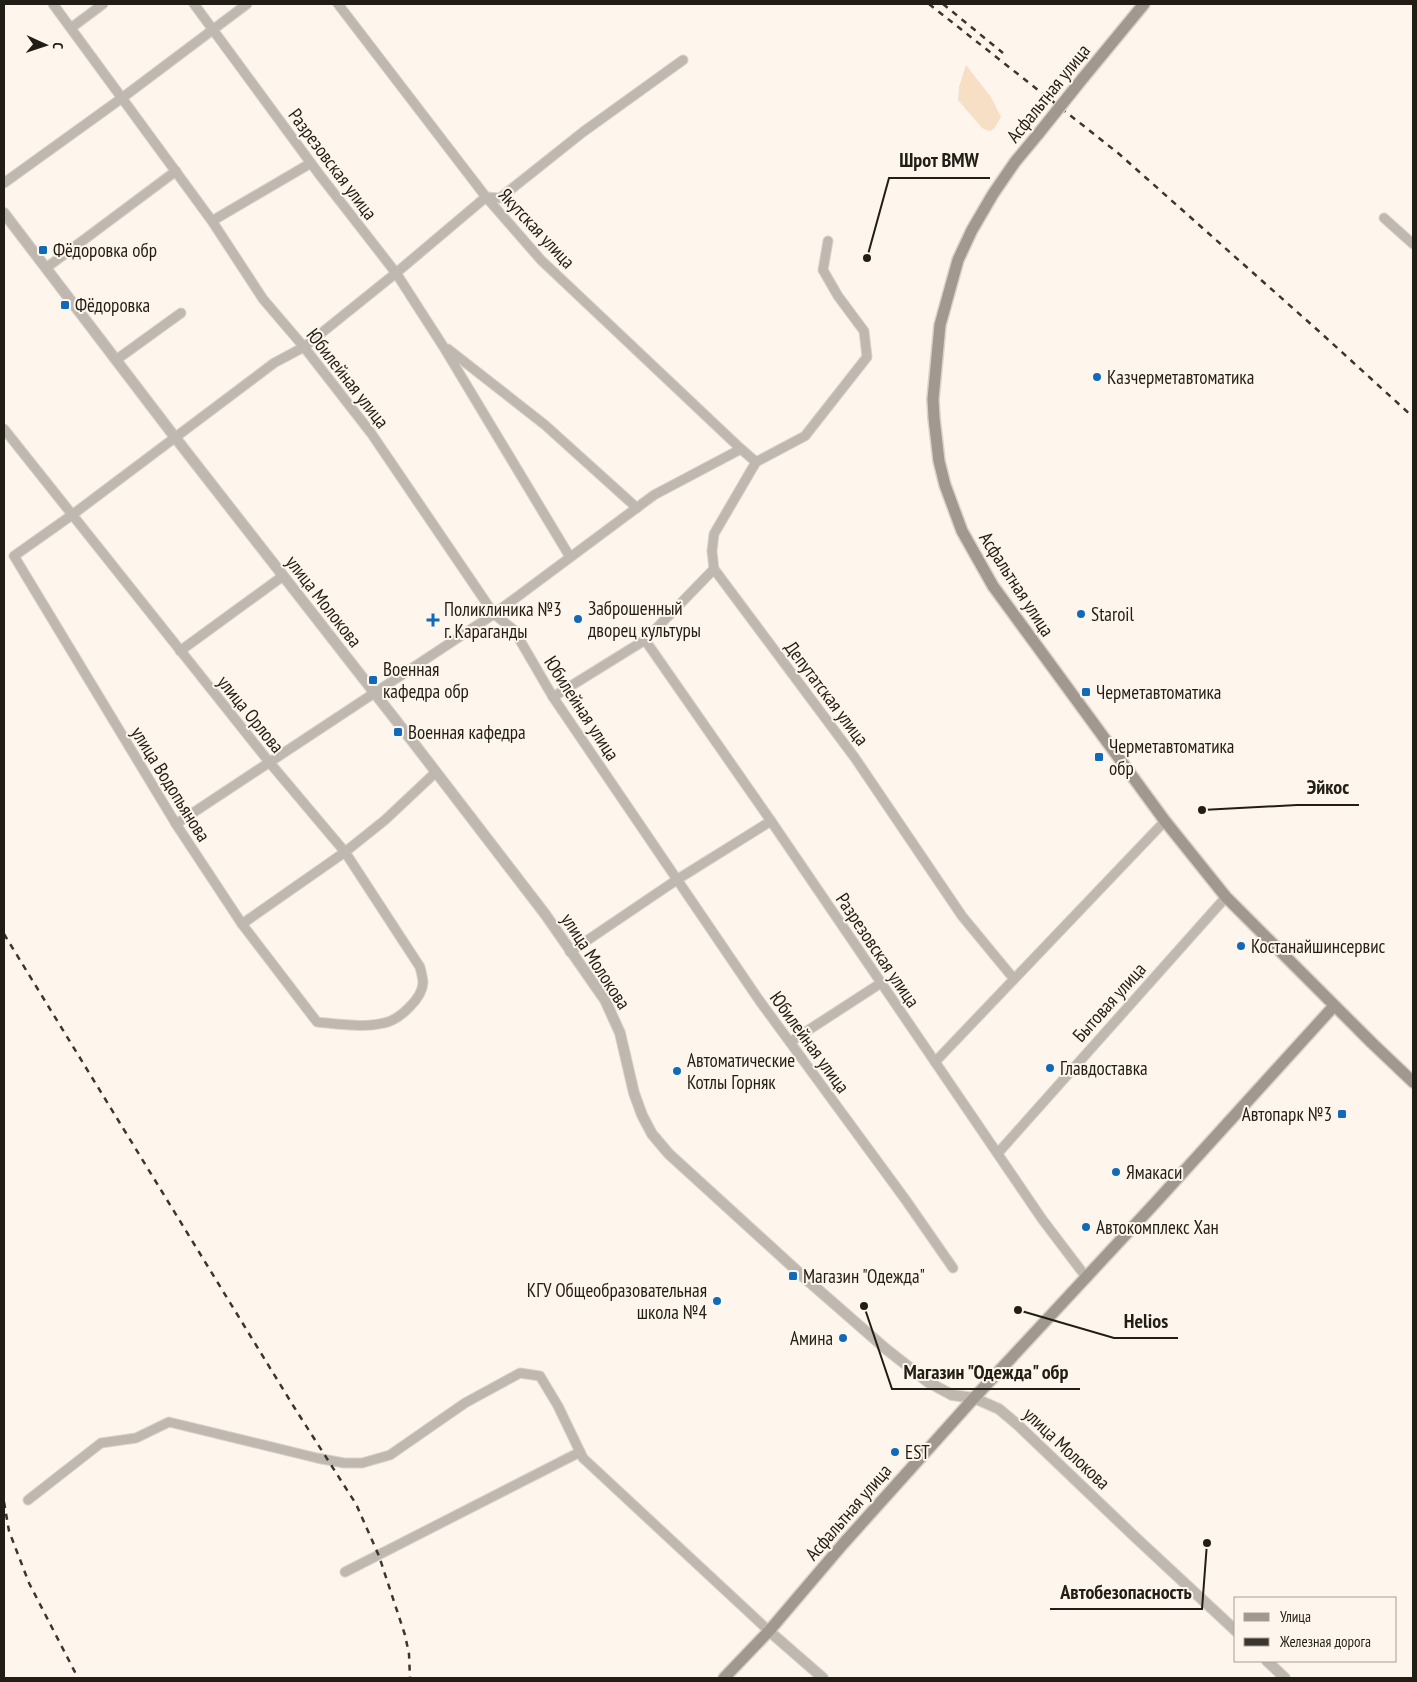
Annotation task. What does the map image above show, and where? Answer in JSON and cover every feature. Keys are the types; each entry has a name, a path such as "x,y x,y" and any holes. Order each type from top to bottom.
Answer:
{"main road":[{"name":"Асфальтная улица","path":"724,1678 769,1632 843,1544 974,1398 1334,1006 1226,897 1165,821 993,586 962,531 945,485 940,461 933,399 940,325 958,260 972,230 1015,162 1144,4"},
{"path":"1334,1006 1413,1082"}],"street":[{"name":"Юбилейная улица","path":"53,4 212,221 263,299 304,347 371,433 494,614 514,630 553,697 759,1000 905,1199 953,1268"},
{"path":"71,28 102,4"},
{"name":"Разрезовская улица","path":"194,4 396,273 444,346 570,558"},
{"path":"4,183 122,98 247,4"},
{"name":"Якутская улица","path":"338,4 486,198 541,260 756,462"},
{"path":"72,515 174,436 274,363 304,347 486,198 500,198 583,132 683,60"},
{"path":"212,221 311,162"},
{"path":"46,268 176,171"},
{"name":"улица Молокова","path":"4,213 174,436 545,914 605,1000 620,1033 634,1093 642,1115 652,1134 669,1154 886,1349 928,1382 952,1394 974,1398 999,1409 1234,1629"},
{"path":"1384,218 1413,244"},
{"path":"553,697 645,640 714,569 712,551 714,534 756,462 805,436 867,358 864,331 838,296 823,270 828,241"},
{"path":"116,360 182,313"},
{"name":"Разрезовская улица","path":"444,346 545,425 637,508"},
{"name":"улица Орлова","path":"4,429 270,763 346,852 420,967 423,984 415,1001 406,1011 385,1023"},
{"path":"176,824 494,614 654,496 741,449"},
{"name":"улица Водопьянова","path":"72,515 14,556 176,824 242,924 317,1022 353,1025 385,1023"},
{"name":"Депутатская улица","path":"714,569 855,758 962,916 1014,979"},
{"path":"180,651 283,576"},
{"name":"Разрезовская улица","path":"645,640 771,821 1042,1219 1086,1277"},
{"path":"242,924 346,852 386,820 436,772"},
{"path":"570,952 678,879 771,821"},
{"path":"935,1062 1165,821"},
{"name":"Бытовая улица","path":"998,1153 1226,897"},
{"path":"790,1042 881,983"},
{"path":"28,1500 101,1443 136,1438 169,1422 317,1458 344,1463 364,1463 390,1456 465,1403 520,1373 540,1376 558,1406 583,1458 769,1632 823,1678"},
{"path":"345,1572 580,1452"},
{"path":"1268,1662 1285,1678"}],"shaded area":[{"path":"966,65 991,97 1001,117 994,129 989,131 982,128 958,100 959,87"}],"railway":[{"path":"929,4 1118,153 1413,417"},
{"path":"943,4 1003,53"},
{"path":"4,934 294,1407 356,1504 379,1556 405,1635 409,1654 410,1678"},
{"path":"4,1502 9,1531 29,1583 78,1678"}],"place":[{"name":"Фёдоровка обр","path":"43,250"},
{"name":"Шрот BMW","path":"867,258"},
{"name":"Фёдоровка","path":"65,305"},
{"name":"Казчерметавтоматика","path":"1097,377"},
{"name":"Staroil","path":"1081,614"},
{"name":"Заброшенный дворец культуры","path":"578,619"},
{"name":"Поликлиника №3 г. Караганды","path":"433,620"},
{"name":"Военная кафедра обр","path":"373,680"},
{"name":"Черметавтоматика","path":"1086,692"},
{"name":"Военная кафедра","path":"398,732"},
{"name":"Черметавтоматика обр","path":"1099,757"},
{"name":"Эйкос","path":"1202,810"},
{"name":"Костанайшинсервис","path":"1241,946"},
{"name":"Главдоставка","path":"1050,1068"},
{"name":"Автоматические Котлы Горняк","path":"677,1071"},
{"name":"Автопарк №3","path":"1342,1114"},
{"name":"Ямакаси","path":"1116,1172"},
{"name":"Автокомплекс Хан","path":"1086,1227"},
{"name":"Магазин \"Одежда\"","path":"793,1276"},
{"name":"КГУ Общеобразовательная школа №4","path":"717,1301"},
{"name":"Магазин \"Одежда\" обр","path":"864,1306"},
{"name":"Helios","path":"1018,1310"},
{"name":"Амина","path":"843,1338"},
{"name":"EST","path":"895,1452"},
{"name":"Автобезопасность","path":"1207,1543"}]}
